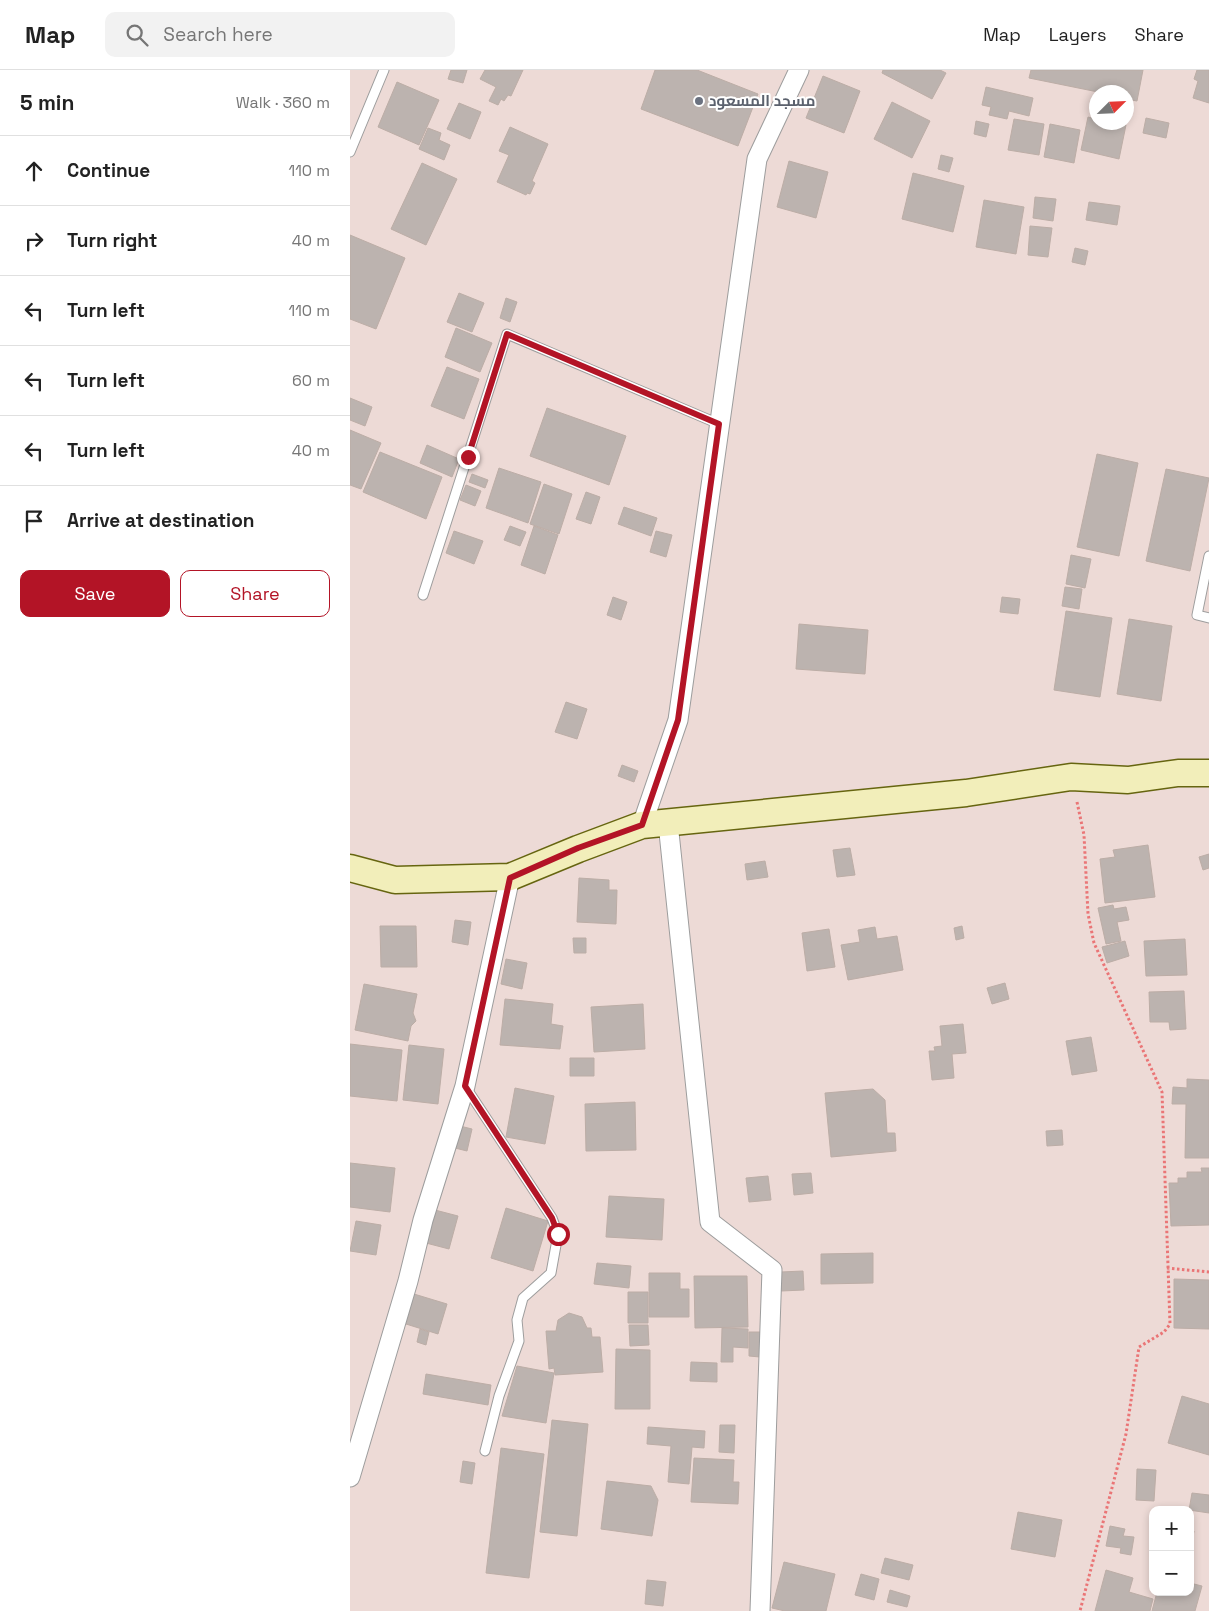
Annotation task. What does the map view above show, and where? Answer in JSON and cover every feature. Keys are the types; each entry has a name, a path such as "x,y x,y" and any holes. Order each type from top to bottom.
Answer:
{"street":[{"path":"642,825 678,720 758,159 799,70"},
{"path":"350,868 395,880 510,878 578,848 642,825 966,793 1072,777 1128,780 1178,774 1209,773"},
{"path":"668,823 710,1222 772,1270 760,1611"},
{"path":"350,1477 408,1281 423,1220 465,1086 510,878"}],"lane":[{"path":"350,152 384,70"},
{"path":"423,594 507,334 719,424"},
{"path":"1209,556 1197,616 1209,618"},
{"path":"465,1086 552,1218 558,1234 551,1273 523,1298 517,1320 519,1341 499,1396 485,1451"}],"path":[{"path":"1072,777 1084,835 1088,914 1094,944 1162,1092 1170,1324 1164,1332 1139,1347 1126,1434 1080,1611"},
{"path":"1167,1268 1209,1272"}],"shaded area":[{"path":"350,70 1209,70 1209,1611 350,1611"}],"building":[{"path":"451,70 467,70 463,83 448,79"},
{"path":"485,70 523,70 511,96 508,95 504,101 501,99 498,105 489,101 496,87 480,79"},
{"name":"مسجد المسعود","path":"655,70 697,70 758,94 738,146 641,109"},
{"path":"883,70 940,70 946,73 932,99 882,73"},
{"path":"1031,70 1143,70 1137,101 1134,100 1134,85 1089,85 1089,90 1029,78"},
{"path":"1197,70 1209,70 1209,103 1193,98 1198,81 1194,79"},
{"path":"823,76 860,91 844,133 806,118"},
{"path":"397,82 439,100 419,145 378,127"},
{"path":"986,87 1033,98 1029,116 1009,111 1007,119 989,115 991,107 982,105"},
{"path":"892,102 930,121 912,158 874,139"},
{"path":"459,103 481,112 470,139 447,129"},
{"path":"1088,117 1089,130 1125,130 1119,159 1081,150"},
{"path":"1146,118 1169,123 1166,138 1143,133"},
{"path":"1014,119 1044,124 1039,155 1008,150"},
{"path":"976,121 989,124 986,137 974,134"},
{"path":"1050,124 1080,130 1074,163 1044,157"},
{"path":"510,127 548,144 532,181 535,183 530,194 527,193 526,195 497,182 509,155 499,151"},
{"path":"428,128 441,133 439,140 450,145 444,160 419,149"},
{"path":"941,155 953,158 949,172 938,169"},
{"path":"789,161 828,172 816,218 777,207"},
{"path":"422,163 457,179 426,245 391,229"},
{"path":"913,173 964,186 953,232 902,219"},
{"path":"1035,197 1056,199 1053,221 1033,218"},
{"path":"984,200 1024,207 1016,254 976,247"},
{"path":"1089,202 1120,206 1117,225 1086,220"},
{"path":"1030,226 1052,228 1048,257 1028,255"},
{"path":"350,235 405,258 376,329 350,319"},
{"path":"1075,248 1088,251 1085,265 1072,262"},
{"path":"459,293 484,303 472,332 447,322"},
{"path":"506,298 517,302 510,322 500,318"},
{"path":"456,328 492,343 480,372 445,357"},
{"path":"447,367 479,379 464,419 431,406"},
{"path":"350,398 372,407 365,426 350,420"},
{"path":"547,408 626,436 609,485 530,456"},
{"path":"350,430 381,443 361,489 350,485"},
{"path":"427,445 459,459 452,477 420,463"},
{"path":"380,452 442,477 426,519 363,492"},
{"path":"1097,454 1138,463 1119,556 1077,547"},
{"path":"499,468 541,482 528,523 486,508"},
{"path":"1166,469 1209,478 1190,571 1146,561"},
{"path":"472,474 488,480 485,488 469,482"},
{"path":"544,484 572,494 559,534 530,524"},
{"path":"466,485 481,491 475,506 460,500"},
{"path":"586,492 600,497 591,524 576,519"},
{"path":"624,507 657,518 651,536 618,524"},
{"path":"510,526 526,532 520,546 504,540"},
{"path":"534,526 558,535 545,574 521,565"},
{"path":"454,531 483,541 474,564 446,553"},
{"path":"656,531 672,535 666,557 650,552"},
{"path":"1071,555 1091,559 1085,588 1066,584"},
{"path":"1065,587 1082,589 1079,609 1062,606"},
{"path":"613,597 627,602 621,620 607,615"},
{"path":"1002,597 1020,599 1018,614 1000,612"},
{"path":"1066,611 1112,618 1100,697 1054,690"},
{"path":"1129,619 1172,626 1161,701 1117,694"},
{"path":"799,624 868,630 865,674 796,669"},
{"path":"566,702 587,709 577,739 555,732"},
{"path":"622,765 638,771 634,782 618,776"},
{"path":"1148,845 1155,897 1105,903 1100,859 1115,857 1113,850"},
{"path":"850,848 855,875 837,877 833,850"},
{"path":"1209,854 1209,868 1203,870 1199,857"},
{"path":"765,861 768,877 747,880 745,864"},
{"path":"579,878 609,880 609,890 617,890 616,924 577,922"},
{"path":"1113,905 1114,909 1126,907 1129,920 1117,922 1121,941 1106,944 1098,908"},
{"path":"455,920 471,922 468,945 452,942"},
{"path":"380,926 416,926 417,967 381,967"},
{"path":"962,926 964,938 956,940 954,928"},
{"path":"875,927 877,939 897,936 903,970 848,980 841,945 860,942 858,930"},
{"path":"829,929 835,967 807,971 802,933"},
{"path":"573,938 586,938 586,953 574,953"},
{"path":"1185,939 1187,975 1146,976 1144,941"},
{"path":"1125,941 1129,956 1107,963 1102,947"},
{"path":"506,959 527,963 522,989 501,984"},
{"path":"1005,983 1009,999 992,1004 987,988"},
{"path":"364,984 417,994 413,1013 416,1021 411,1026 408,1041 355,1030"},
{"path":"1184,991 1186,1029 1170,1030 1169,1022 1150,1022 1149,992"},
{"path":"505,999 553,1004 551,1024 563,1026 560,1049 500,1045"},
{"path":"643,1004 645,1049 594,1052 591,1007"},
{"path":"963,1024 966,1053 952,1054 954,1078 932,1080 929,1051 935,1051 934,1047 942,1046 940,1026"},
{"path":"1091,1037 1097,1071 1072,1075 1066,1041"},
{"path":"350,1044 402,1050 397,1101 350,1096"},
{"path":"409,1045 444,1049 438,1104 403,1100"},
{"path":"570,1058 594,1058 594,1076 570,1076"},
{"path":"1187,1079 1209,1080 1209,1158 1185,1158 1186,1104 1172,1104 1173,1087 1187,1088"},
{"path":"515,1088 554,1096 545,1144 506,1137"},
{"path":"873,1089 885,1100 887,1133 895,1133 896,1151 831,1157 825,1093"},
{"path":"635,1102 636,1150 586,1151 585,1104"},
{"path":"460,1126 472,1129 467,1151 455,1148"},
{"path":"1062,1130 1063,1145 1047,1146 1046,1131"},
{"path":"350,1163 395,1168 390,1212 350,1207"},
{"path":"1201,1168 1209,1168 1209,1225 1171,1226 1169,1183 1178,1183 1178,1178 1187,1178 1187,1172 1202,1172"},
{"path":"811,1173 813,1193 794,1195 792,1174"},
{"path":"768,1176 771,1200 749,1202 746,1178"},
{"path":"609,1196 664,1199 662,1240 606,1237"},
{"path":"506,1208 548,1221 533,1271 491,1258"},
{"path":"435,1210 458,1216 449,1249 426,1243"},
{"path":"356,1221 381,1225 376,1255 350,1251"},
{"path":"873,1253 873,1283 821,1284 821,1254"},
{"path":"597,1263 631,1266 629,1288 594,1284"},
{"path":"803,1271 804,1290 781,1291 781,1272"},
{"path":"649,1273 680,1273 680,1289 689,1289 689,1317 649,1317"},
{"path":"694,1276 747,1276 748,1327 695,1328"},
{"path":"1174,1279 1209,1280 1209,1329 1174,1328"},
{"path":"628,1292 648,1292 648,1323 628,1323"},
{"path":"414,1294 447,1304 438,1334 406,1324"},
{"path":"569,1313 582,1317 587,1328 591,1328 592,1337 600,1337 603,1372 555,1375 554,1368 549,1369 546,1331 556,1331 558,1320"},
{"path":"629,1325 648,1325 649,1345 630,1346"},
{"path":"722,1328 748,1329 748,1348 733,1347 733,1362 721,1362"},
{"path":"420,1329 429,1332 426,1345 417,1342"},
{"path":"749,1332 760,1332 760,1357 749,1356"},
{"path":"616,1349 650,1350 650,1409 615,1409"},
{"path":"691,1362 717,1363 717,1382 690,1381"},
{"path":"517,1366 554,1373 546,1423 502,1416"},
{"path":"426,1374 491,1385 488,1405 423,1394"},
{"path":"1182,1396 1209,1404 1209,1455 1168,1443"},
{"path":"552,1420 588,1424 577,1536 540,1532"},
{"path":"720,1425 735,1425 734,1453 719,1452"},
{"path":"648,1427 705,1431 704,1448 692,1447 689,1484 668,1482 671,1446 647,1444"},
{"path":"501,1448 544,1454 529,1578 486,1573"},
{"path":"694,1458 734,1460 733,1482 739,1482 738,1504 691,1502"},
{"path":"463,1461 475,1463 472,1484 460,1482"},
{"path":"1137,1469 1156,1470 1154,1501 1136,1500"},
{"path":"607,1481 651,1486 658,1500 652,1536 601,1529"},
{"path":"1192,1493 1209,1495 1209,1513 1194,1511 1194,1506 1190,1506"},
{"path":"1018,1512 1062,1520 1055,1557 1011,1549"},
{"path":"1110,1526 1125,1529 1123,1536 1134,1537 1131,1555 1120,1553 1121,1548 1106,1546"},
{"path":"885,1558 913,1565 909,1580 881,1573"},
{"path":"784,1562 835,1574 826,1611 785,1611 772,1608"},
{"path":"1106,1570 1133,1578 1129,1592 1153,1599 1150,1611 1095,1611"},
{"path":"861,1574 879,1579 874,1600 855,1595"},
{"path":"647,1580 666,1582 663,1606 645,1604"},
{"path":"1194,1584 1202,1586 1195,1611 1152,1611 1156,1596 1194,1596"},
{"path":"890,1590 910,1596 907,1607 887,1602"}],"place":[{"name":"مسجد المسعود","path":"699,101"}],"route":[{"path":"468,457 507,334 719,424 678,720 642,825 578,848 510,878 465,1086 552,1218 558,1234"}]}
